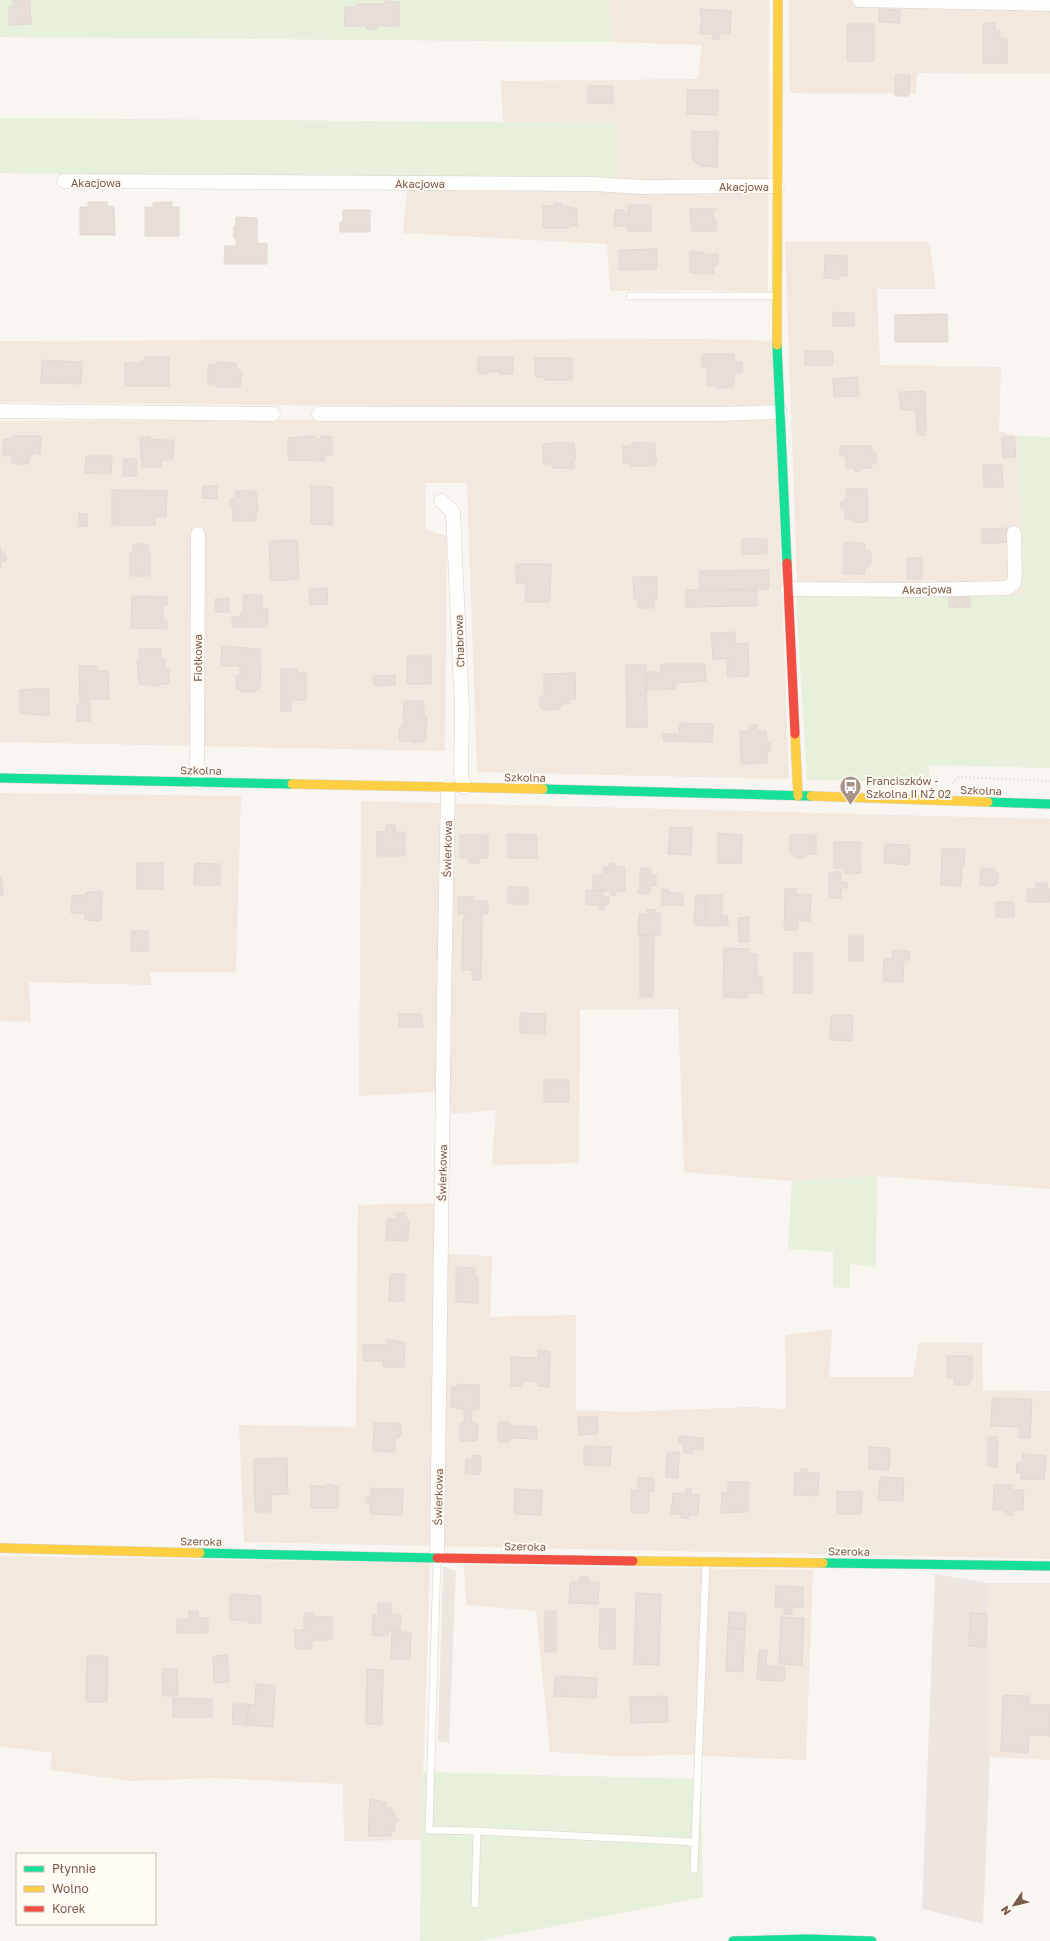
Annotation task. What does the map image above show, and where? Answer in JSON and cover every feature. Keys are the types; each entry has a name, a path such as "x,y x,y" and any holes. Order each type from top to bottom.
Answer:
{"street":[{"name":"Akacjowa","path":"778,0 777,296 780,412 798,796"},
{"path":"859,0 1050,4"},
{"name":"Akacjowa","path":"64,181 593,184 641,187 777,186"},
{"path":"0,411 272,414"},
{"path":"319,414 717,414 780,412"},
{"name":"Chabrowa","path":"441,501 454,512 462,709 461,776 464,787"},
{"name":"Akacjowa","path":"788,589 911,590 1008,588 1014,584 1015,576 1014,532"},
{"name":"Fiołkowa","path":"197,782 198,534"},
{"name":"Szkolna","path":"0,778 658,791 1050,804"},
{"name":"Świerkowa","path":"438,1558 444,998 448,788"},
{"name":"Szeroka","path":"0,1548 438,1558 706,1560 1050,1566"},
{"path":"733,1941 800,1939 872,1941"}],"lane":[{"path":"630,296 777,296"},
{"path":"438,1558 429,1830 694,1842"},
{"path":"694,1869 706,1560"},
{"path":"475,1904 477,1831"}],"shaded area":[{"path":"609,0 769,0 768,293 704,290 610,291 607,244 403,233 408,183 616,124 503,122 501,81 698,79 702,45 612,42"},
{"path":"789,0 1050,0 1050,74 917,73 916,94 790,93"},
{"path":"785,242 929,242 936,289 877,289 880,365 1001,367 999,431 1018,436 1023,597 796,598 797,581"},
{"path":"699,339 773,341 789,779 477,772 467,483 425,483 426,530 447,536 445,751 0,742 0,421 521,419 468,407 0,402 0,341"},
{"path":"0,793 241,796 236,972 150,972 152,985 29,982 31,1022 0,1021"},
{"path":"361,801 1050,819 1050,1189 877,1176 792,1181 684,1172 678,1009 580,1010 579,1163 492,1165 496,1110 451,1114 449,1091 359,1096"},
{"path":"449,1203 447,1254 492,1256 490,1317 576,1315 576,1410 626,1412 750,1407 786,1409 785,1335 832,1329 829,1377 913,1377 919,1342 982,1343 983,1390 1050,1391 1050,1559 244,1542 239,1425 356,1427 358,1205"},
{"path":"0,1556 430,1563 421,1840 344,1841 343,1784 215,1778 131,1781 50,1770 52,1753 0,1746"},
{"path":"464,1565 813,1570 806,1760 685,1755 614,1756 550,1752 536,1611 466,1605"},
{"path":"443,1566 456,1571 449,1743 438,1741"},
{"path":"935,1574 987,1583 990,1757 983,1924 922,1909"},
{"path":"987,1583 1050,1583 1050,1760 990,1757"}],"green space":[{"path":"0,0 609,0 612,42 0,37"},
{"path":"0,118 616,123 616,179 0,173"},
{"path":"1018,436 1050,437 1050,768 929,765 929,782 807,780 796,598 1023,596"},
{"path":"877,1176 876,1267 850,1264 850,1289 833,1287 833,1252 788,1249 792,1181"},
{"path":"422,1772 701,1779 703,1897 478,1941 420,1941"}],"building":[{"path":"13,0 30,0 31,24 9,25 9,7 14,7"},
{"path":"385,1 399,2 399,26 377,26 376,30 367,29 367,26 344,26 345,7 357,7 357,4 385,4"},
{"path":"700,9 731,11 730,34 719,33 719,39 712,39 712,34 700,34 700,26 702,25"},
{"path":"879,9 900,10 900,23 879,22"},
{"path":"983,23 995,23 995,30 1000,30 1000,38 1007,38 1007,63 983,63"},
{"path":"847,24 874,24 874,61 847,61"},
{"path":"895,75 910,75 909,96 895,96"},
{"path":"588,86 613,86 613,104 588,103"},
{"path":"687,90 718,90 718,115 687,114"},
{"path":"692,131 718,132 717,167 700,166 692,159"},
{"path":"88,202 107,202 107,206 114,207 115,235 80,235 80,207 88,207"},
{"path":"172,202 172,207 179,207 179,236 145,236 145,207 153,207 153,203"},
{"path":"554,203 561,203 561,206 569,206 569,208 577,208 577,226 569,226 569,228 543,228 543,206 554,206"},
{"path":"628,205 651,205 651,231 628,231 628,226 614,226 615,210 624,210 624,215 628,215"},
{"path":"690,209 717,209 713,210 713,219 716,219 716,231 692,231"},
{"path":"343,210 370,210 370,232 340,232 340,222 343,222"},
{"path":"236,217 257,218 257,243 267,244 267,264 224,264 225,246 236,246 234,226 236,226"},
{"path":"657,249 657,269 619,270 619,250"},
{"path":"690,252 704,252 704,255 718,254 718,265 714,265 714,274 690,273"},
{"path":"825,255 847,256 847,276 839,276 839,279 824,278"},
{"path":"833,312 854,313 854,326 832,326"},
{"path":"947,314 948,342 895,342 895,315"},
{"path":"805,351 833,351 833,365 805,365"},
{"path":"702,354 734,354 734,362 742,362 742,372 734,372 734,386 718,389 718,386 707,386 707,367 702,367"},
{"path":"145,357 169,357 169,386 125,386 125,363 142,363"},
{"path":"478,357 513,357 513,374 499,374 499,371 487,372 488,374 478,374"},
{"path":"535,358 572,358 572,380 544,380 544,377 535,377"},
{"path":"42,360 82,362 81,384 41,383"},
{"path":"216,362 236,363 237,370 242,372 240,387 216,387 216,384 208,384 208,365 216,365"},
{"path":"857,377 859,396 834,397 833,379"},
{"path":"925,391 926,435 917,435 916,410 901,410 899,392"},
{"path":"12,436 41,436 40,454 33,453 32,456 29,457 29,464 12,464 12,456 3,456 3,439 12,439"},
{"path":"315,436 315,439 321,439 321,436 332,437 332,455 325,455 325,461 288,460 288,438"},
{"path":"140,437 150,437 150,440 174,440 173,460 161,460 161,467 142,467"},
{"path":"1002,437 1014,437 1016,457 1003,458"},
{"path":"574,443 576,458 574,460 574,468 552,468 552,464 543,464 543,444"},
{"path":"632,443 655,443 655,455 657,461 655,466 631,466 631,463 623,463 623,446 631,446"},
{"path":"840,446 872,446 872,450 876,454 876,462 872,464 872,468 863,468 859,472 856,472 853,468 846,468 846,456 840,456"},
{"path":"86,456 112,456 111,474 85,473"},
{"path":"123,459 137,459 136,476 123,476"},
{"path":"983,465 1002,465 1003,487 984,487"},
{"path":"203,486 217,486 217,499 202,498"},
{"path":"311,486 333,487 333,525 311,524"},
{"path":"847,489 867,489 868,521 856,523 853,520 845,520 845,508 840,508 840,502 845,502"},
{"path":"112,490 167,491 166,517 155,517 155,525 112,525"},
{"path":"235,491 256,491 258,512 256,512 256,521 233,521 233,507 230,507 230,499 235,499"},
{"path":"79,513 88,514 87,527 78,526"},
{"path":"1007,528 1007,542 982,544 982,529"},
{"path":"742,539 767,539 767,554 742,554"},
{"path":"297,540 299,579 271,581 269,541"},
{"path":"855,541 857,543 865,543 865,550 869,550 871,555 871,562 869,567 865,567 865,574 856,574 854,576 853,574 844,574 844,543 854,543"},
{"path":"133,544 148,544 148,553 150,553 150,576 130,576 130,553 133,553"},
{"path":"0,546 1,552 6,555 6,561 1,562 1,568"},
{"path":"907,558 922,558 922,579 907,579"},
{"path":"516,564 551,564 550,602 525,602 526,584 516,583"},
{"path":"769,570 769,589 699,590 699,571"},
{"path":"633,577 657,577 657,600 654,600 654,608 638,608 638,600 634,600"},
{"path":"327,588 328,604 310,605 309,589"},
{"path":"686,590 757,590 757,606 686,607"},
{"path":"949,592 970,593 970,608 949,607"},
{"path":"243,595 262,595 262,609 268,609 267,627 232,627 232,617 240,617 243,609"},
{"path":"132,596 168,597 167,605 163,605 163,620 167,621 167,629 131,628"},
{"path":"229,598 229,612 216,612 215,599"},
{"path":"735,632 736,644 748,643 749,676 727,677 728,658 713,660 711,633"},
{"path":"222,646 260,649 260,687 254,692 242,692 240,689 237,689 236,675 240,675 240,666 221,666"},
{"path":"139,649 161,649 161,659 165,659 165,670 169,670 169,684 159,684 159,686 139,684 137,660 139,660"},
{"path":"407,656 431,656 431,684 407,684"},
{"path":"661,664 705,664 706,681 675,683 675,689 646,690 646,672 661,672"},
{"path":"626,665 646,665 647,727 627,728"},
{"path":"79,666 96,666 97,671 108,671 109,699 90,699 90,721 77,721 77,704 80,704"},
{"path":"281,669 297,669 297,673 306,673 306,700 291,700 291,711 281,711"},
{"path":"575,673 576,699 568,699 569,704 563,704 559,709 544,710 540,707 540,696 544,696 544,674"},
{"path":"395,675 395,685 374,686 373,676"},
{"path":"49,689 49,716 20,713 20,690"},
{"path":"404,701 423,701 425,718 427,718 425,741 412,743 410,741 399,741 399,727 403,727"},
{"path":"680,723 713,724 712,742 663,741 663,734 679,734"},
{"path":"749,725 757,725 757,731 766,731 767,743 770,743 770,752 767,752 767,763 741,764 740,731 749,731"},
{"path":"386,825 395,825 395,832 405,832 405,856 377,856 377,832 386,831"},
{"path":"670,827 692,828 691,855 668,854"},
{"path":"718,833 742,835 741,864 718,863"},
{"path":"508,834 537,835 537,858 508,858"},
{"path":"460,835 488,835 488,858 479,858 479,863 469,863 469,858 460,858"},
{"path":"790,835 816,835 816,854 804,854 804,858 796,858 796,854 790,854"},
{"path":"834,842 860,842 861,873 845,874 845,868 834,868"},
{"path":"885,844 910,845 909,865 884,863"},
{"path":"942,849 965,849 964,865 962,865 961,886 941,885"},
{"path":"137,863 163,863 163,889 137,889"},
{"path":"195,863 220,864 220,885 194,885"},
{"path":"610,863 615,863 615,867 625,867 625,891 616,891 616,895 610,895 610,891 593,891 593,875 603,875 603,867 610,867"},
{"path":"640,868 651,869 651,875 656,875 656,885 651,886 649,894 638,893 638,890 640,890"},
{"path":"981,868 995,869 995,874 998,874 998,884 994,884 995,886 980,885"},
{"path":"829,872 841,872 841,882 847,882 847,888 841,888 841,898 829,898"},
{"path":"0,877 2,877 3,896 0,896"},
{"path":"1036,883 1048,883 1047,889 1050,889 1050,902 1027,902 1027,889 1036,889"},
{"path":"508,887 528,887 528,904 508,904"},
{"path":"785,888 796,889 796,895 811,894 810,921 800,921 800,919 798,919 798,930 784,930"},
{"path":"662,889 669,890 669,893 683,893 683,905 662,905"},
{"path":"586,890 603,891 602,897 609,897 608,905 604,905 604,910 599,910 599,905 586,904"},
{"path":"87,892 102,892 101,921 85,920 86,914 71,913 72,895 86,896"},
{"path":"696,895 706,895 706,926 694,924"},
{"path":"706,895 722,895 722,916 728,916 728,925 706,926"},
{"path":"458,897 473,897 473,901 488,901 488,914 482,914 481,980 472,980 472,970 462,970 463,919 466,914 458,914"},
{"path":"996,902 1014,902 1014,917 996,917"},
{"path":"647,909 655,910 655,913 660,913 660,935 638,935 639,914 647,914"},
{"path":"749,917 749,942 739,942 738,918"},
{"path":"131,931 148,931 148,951 131,951"},
{"path":"640,935 654,935 653,997 640,997"},
{"path":"849,936 863,936 863,961 849,961"},
{"path":"724,948 750,949 750,954 757,954 757,976 762,976 762,993 747,993 747,998 723,997"},
{"path":"893,950 910,951 909,960 904,960 903,982 883,981 884,958 892,959"},
{"path":"794,953 812,953 812,993 794,993"},
{"path":"520,1013 546,1014 545,1034 520,1033"},
{"path":"399,1014 422,1014 423,1027 399,1027"},
{"path":"831,1015 853,1015 852,1041 830,1040"},
{"path":"544,1080 569,1080 569,1102 544,1102"},
{"path":"396,1213 406,1213 406,1220 409,1220 408,1241 386,1240 387,1219 396,1219"},
{"path":"456,1267 475,1268 475,1278 478,1278 478,1303 456,1302"},
{"path":"390,1274 404,1274 404,1301 389,1301"},
{"path":"387,1339 405,1343 404,1367 383,1367 383,1361 363,1361 363,1344 387,1345"},
{"path":"538,1350 550,1351 549,1387 538,1386 538,1381 522,1381 522,1386 511,1386 511,1357 538,1358"},
{"path":"947,1356 972,1356 972,1379 970,1379 969,1385 954,1385 955,1378 947,1378"},
{"path":"458,1384 479,1385 479,1410 472,1410 472,1422 478,1424 477,1441 460,1441 460,1423 464,1423 464,1410 451,1407 451,1387 458,1387"},
{"path":"992,1398 1032,1399 1030,1438 1020,1438 1020,1427 991,1426"},
{"path":"578,1417 597,1417 598,1434 579,1435"},
{"path":"498,1422 510,1422 510,1426 537,1427 537,1439 510,1438 510,1442 498,1442"},
{"path":"374,1423 400,1423 401,1433 399,1438 395,1438 395,1452 373,1451"},
{"path":"679,1436 703,1438 703,1450 693,1449 693,1454 684,1453 683,1444 678,1443"},
{"path":"988,1437 998,1437 997,1467 988,1466"},
{"path":"584,1446 611,1447 610,1466 584,1465"},
{"path":"869,1447 890,1448 889,1470 869,1469"},
{"path":"667,1452 679,1452 678,1478 666,1477"},
{"path":"1023,1454 1046,1456 1044,1480 1021,1479 1021,1473 1016,1472 1017,1463 1022,1463"},
{"path":"472,1455 481,1456 480,1475 465,1473 466,1459 472,1460"},
{"path":"287,1458 288,1494 271,1495 271,1512 255,1512 254,1459"},
{"path":"801,1469 807,1469 807,1473 819,1473 818,1496 794,1495 795,1473 801,1473"},
{"path":"880,1477 904,1478 903,1501 878,1500"},
{"path":"638,1478 654,1478 654,1491 649,1491 649,1513 631,1513 631,1490 638,1490"},
{"path":"728,1482 748,1482 748,1512 721,1513 722,1492 728,1493"},
{"path":"327,1484 338,1487 338,1508 311,1508 311,1486 325,1486"},
{"path":"994,1485 1012,1485 1011,1490 1024,1490 1023,1510 1014,1510 1014,1515 1005,1515 1005,1510 993,1510"},
{"path":"371,1488 403,1489 402,1515 370,1514 371,1505 366,1503 366,1498 371,1496"},
{"path":"686,1488 691,1489 691,1495 699,1495 698,1515 689,1515 688,1519 681,1518 681,1514 671,1514 673,1493 685,1494"},
{"path":"515,1489 542,1490 541,1515 514,1514"},
{"path":"837,1491 862,1492 861,1514 837,1514"},
{"path":"580,1577 588,1577 588,1582 599,1582 598,1604 569,1603 570,1582 580,1582"},
{"path":"776,1586 803,1587 803,1608 792,1607 792,1615 784,1614 784,1607 775,1607"},
{"path":"636,1593 661,1594 659,1665 634,1664"},
{"path":"230,1594 261,1596 261,1623 248,1623 248,1620 230,1620"},
{"path":"378,1603 391,1603 391,1614 401,1615 400,1632 388,1631 388,1636 372,1635 373,1615 378,1615"},
{"path":"600,1609 615,1609 615,1649 599,1649"},
{"path":"189,1611 198,1611 198,1618 208,1618 208,1633 177,1633 177,1619 189,1619"},
{"path":"545,1611 556,1611 556,1652 545,1652"},
{"path":"729,1612 746,1613 745,1629 728,1628"},
{"path":"304,1613 313,1613 313,1616 332,1617 332,1640 312,1640 312,1649 295,1649 295,1630 304,1630"},
{"path":"970,1613 987,1614 986,1647 969,1646"},
{"path":"781,1617 804,1618 802,1665 779,1664"},
{"path":"728,1628 745,1629 743,1672 726,1671"},
{"path":"392,1632 411,1632 410,1659 391,1659"},
{"path":"759,1650 767,1650 766,1666 785,1667 785,1681 757,1680"},
{"path":"227,1655 229,1682 214,1683 213,1656"},
{"path":"87,1656 108,1656 107,1702 86,1702"},
{"path":"162,1669 177,1669 178,1696 163,1696"},
{"path":"367,1669 383,1670 382,1724 366,1724"},
{"path":"555,1676 597,1678 596,1698 554,1696"},
{"path":"256,1684 275,1686 273,1727 247,1725 249,1704 255,1705"},
{"path":"1003,1695 1029,1696 1029,1704 1050,1705 1050,1736 1029,1735 1028,1753 1001,1751"},
{"path":"667,1696 668,1722 631,1723 630,1697"},
{"path":"173,1698 212,1699 212,1717 173,1717"},
{"path":"233,1704 249,1704 247,1725 232,1724"},
{"path":"370,1799 387,1803 386,1808 392,1808 392,1813 395,1813 395,1818 399,1821 395,1823 394,1832 391,1832 391,1836 368,1836"}],"traffic: fast":[{"path":"777,345 787,563"},
{"path":"0,778 292,784"},
{"path":"543,789 811,796"},
{"path":"988,802 1050,804"},
{"path":"200,1553 437,1558"},
{"path":"823,1563 1050,1566"},
{"path":"733,1941 807,1939 872,1941"}],"traffic: slow":[{"path":"777,345 778,0"},
{"path":"795,734 798,796"},
{"path":"292,784 543,789"},
{"path":"811,796 988,802"},
{"path":"0,1548 200,1553"},
{"path":"633,1561 823,1563"}],"traffic: jam":[{"path":"787,563 795,734"},
{"path":"437,1558 633,1561"}],"place":[{"name":"Franciszków - Szkolna II NŻ 02","path":"850,806"}]}
